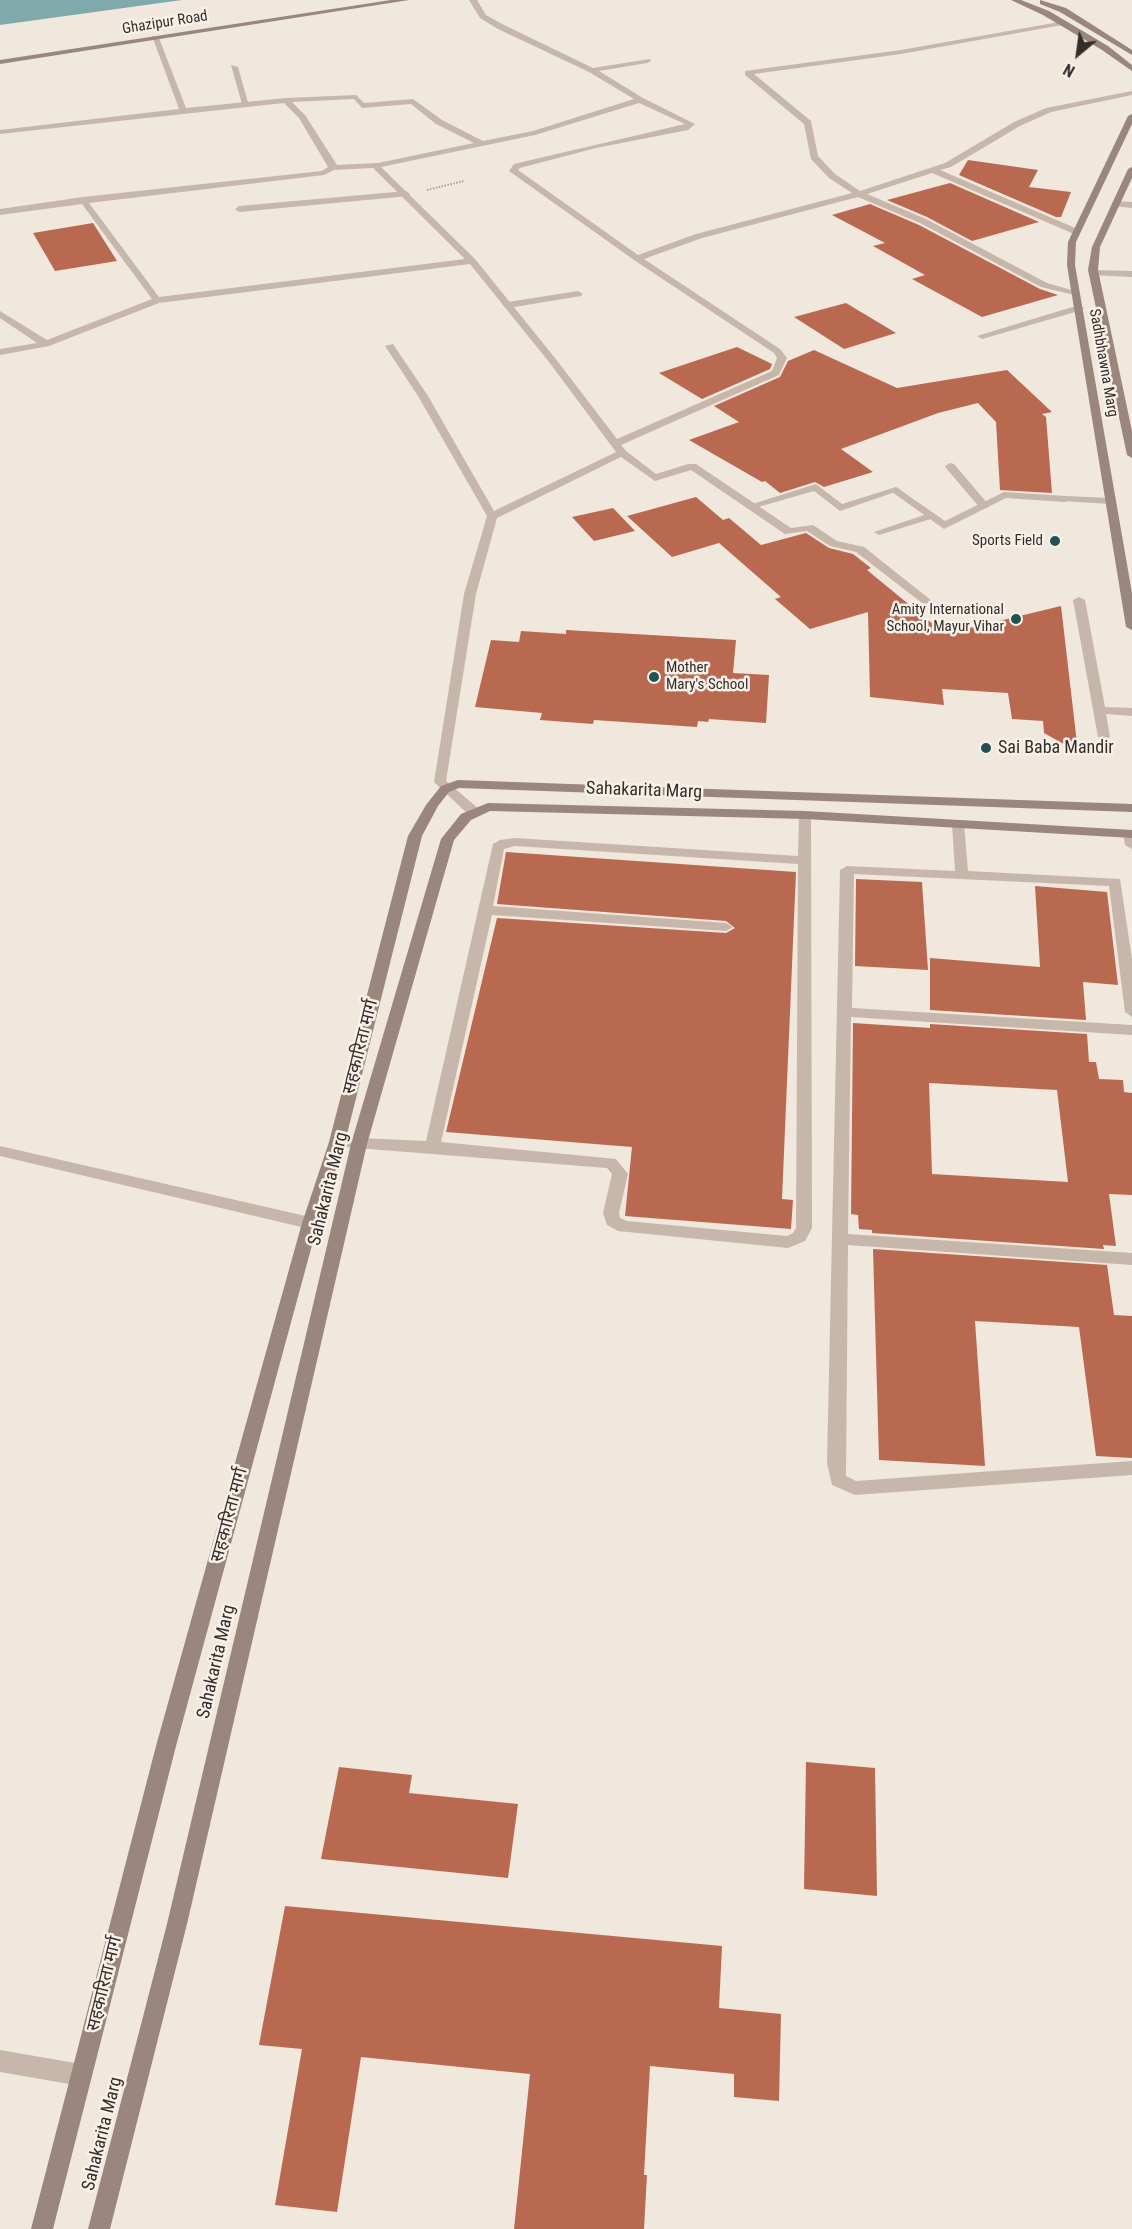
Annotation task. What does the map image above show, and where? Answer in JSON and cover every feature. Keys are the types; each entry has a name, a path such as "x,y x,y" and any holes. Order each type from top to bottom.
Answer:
{"street":[{"name":"Ghazipur Road","path":"0,53 358,0"},
{"name":"Ghazipur Road","path":"0,62 405,0"},
{"path":"473,0 483,16 501,27 592,70 640,100 690,122 691,126 528,163 517,166 513,171 637,258 777,351 782,358 776,373 619,449 492,516"},
{"path":"1015,0 1106,48 1132,69"},
{"path":"1038,0 1063,10 1132,53"},
{"path":"1062,23 901,52 748,73 808,123 814,156 832,176 859,194 923,221 1044,285 1076,294"},
{"path":"155,38 183,110"},
{"path":"592,70 647,61"},
{"path":"234,67 246,104"},
{"path":"637,258 699,236 859,194 933,170 948,165 1017,124 1049,110 1132,93"},
{"path":"0,132 183,110 286,100 356,97 362,106 413,101 439,122 482,144"},
{"path":"286,100 302,117 333,165 332,168"},
{"path":"0,212 83,200 324,173 332,168 378,165 535,133 640,100"},
{"name":"Sadhbhawna Marg","path":"1132,116 1128,134 1072,242 1071,265 1132,627"},
{"path":"378,165 377,167 472,261 619,449 655,478 692,466 789,532 809,527 834,544 860,549 926,601"},
{"name":"Sadhbhawna Marg","path":"1132,169 1096,247 1094,273 1132,455"},
{"path":"933,170 1077,232"},
{"path":"238,208 406,194"},
{"path":"83,200 158,300"},
{"path":"1116,204 1132,205"},
{"path":"0,352 46,344 158,300 472,261"},
{"path":"1094,273 1132,274"},
{"path":"508,305 578,294"},
{"path":"982,336 1079,308"},
{"path":"0,314 46,344"},
{"path":"390,346 423,396 492,516 470,594 440,782 445,789 475,813"},
{"path":"950,466 984,506"},
{"path":"751,506 816,487 840,508 896,490 944,526 1004,495 1111,501"},
{"path":"879,532 930,516"},
{"path":"1078,600 1104,737"},
{"path":"1100,710 1132,712"},
{"name":"Sahakarita Marg","path":"445,789 458,784 1132,808"},
{"name":"सहकारिता मार्ग","path":"42,2229 166,1746 310,1223 337,1142 415,836 432,805 445,789"},
{"name":"Sahakarita Marg","path":"99,2229 177,1924 359,1144 448,838 466,817 488,807 805,815 1131,838"},
{"path":"337,1142 432,1147 611,1163 620,1174 611,1213 613,1221 624,1227 788,1242 799,1237 804,1228 805,815"},
{"path":"958,824 962,875"},
{"path":"432,1147 498,848 505,843 804,860"},
{"path":"1132,1012 1115,882 847,870 842,1239 836,1463 838,1480 855,1488 1132,1468"},
{"path":"486,910 726,927"},
{"path":"845,1012 1132,1030"},
{"path":"0,1151 310,1223"},
{"path":"842,1239 1132,1259"},
{"path":"0,2061 81,2075"}],"path":[{"path":"406,194 464,182"}],"water":[{"path":"0,0 182,0 0,25"}],"building":[{"path":"968,160 1038,170 1029,187 1071,192 1061,217 1056,217 959,175"},
{"path":"950,183 1039,222 972,241 927,217 887,200"},
{"path":"870,204 919,225 1040,289 1058,295 982,317 912,279 925,275 873,246 885,243 832,215"},
{"path":"93,223 117,261 55,271 33,233"},
{"path":"846,303 896,333 844,349 794,317"},
{"path":"737,347 772,364 770,369 702,399 659,373"},
{"path":"814,350 897,388 1007,370 1052,412 1042,414 1046,417 1052,493 1000,490 996,422 978,403 938,413 841,449 873,472 824,487 815,482 780,493 765,481 762,482 689,440 739,422 714,406 780,377 788,361"},
{"path":"696,497 723,520 729,518 761,545 806,533 829,548 853,554 871,568 867,570 945,634 1061,606 1078,752 1044,733 1043,721 1012,719 1008,693 942,689 944,705 870,697 868,612 810,629 775,599 781,597 719,543 672,557 627,516"},
{"path":"613,508 635,531 594,541 572,517"},
{"path":"566,630 736,640 733,673 769,675 766,723 709,719 708,722 698,721 697,727 594,720 593,724 540,720 542,713 475,707 491,640 519,642 521,631 566,634"},
{"path":"506,852 796,872 782,1199 793,1200 791,1229 625,1216 632,1147 446,1132 497,918 726,933 735,928 726,921 497,904"},
{"path":"856,879 922,882 928,970 855,966"},
{"path":"1035,886 1107,892 1118,985 1083,982 1086,1020 930,1010 930,958 1040,967"},
{"path":"853,1023 930,1028 930,1024 1087,1034 1089,1062 1096,1062 1099,1079 1123,1080 1124,1092 1132,1093 1132,1195 1109,1194 1116,1246 1103,1245 1104,1249 872,1233 872,1230 859,1229 858,1215 851,1214","holes":["929,1083 1057,1090 1068,1182 932,1174"]},
{"path":"873,1249 1107,1265 1114,1315 1132,1316 1132,1458 1096,1456 1079,1327 975,1321 985,1466 879,1460"},
{"path":"806,1762 875,1768 877,1896 804,1889"},
{"path":"339,1767 412,1775 409,1793 518,1804 508,1878 321,1859"},
{"path":"285,1906 722,1946 719,2008 781,2014 779,2101 734,2097 734,2074 650,2066 644,2175 647,2175 644,2229 514,2229 530,2074 361,2057 337,2212 275,2205 302,2049 259,2045"}],"place":[{"name":"Sports Field","path":"1055,541"},
{"name":"Amity International School, Mayur Vihar","path":"1016,619"},
{"name":"Mother Mary's School","path":"654,677"},
{"name":"Sai Baba Mandir","path":"986,748"}]}
